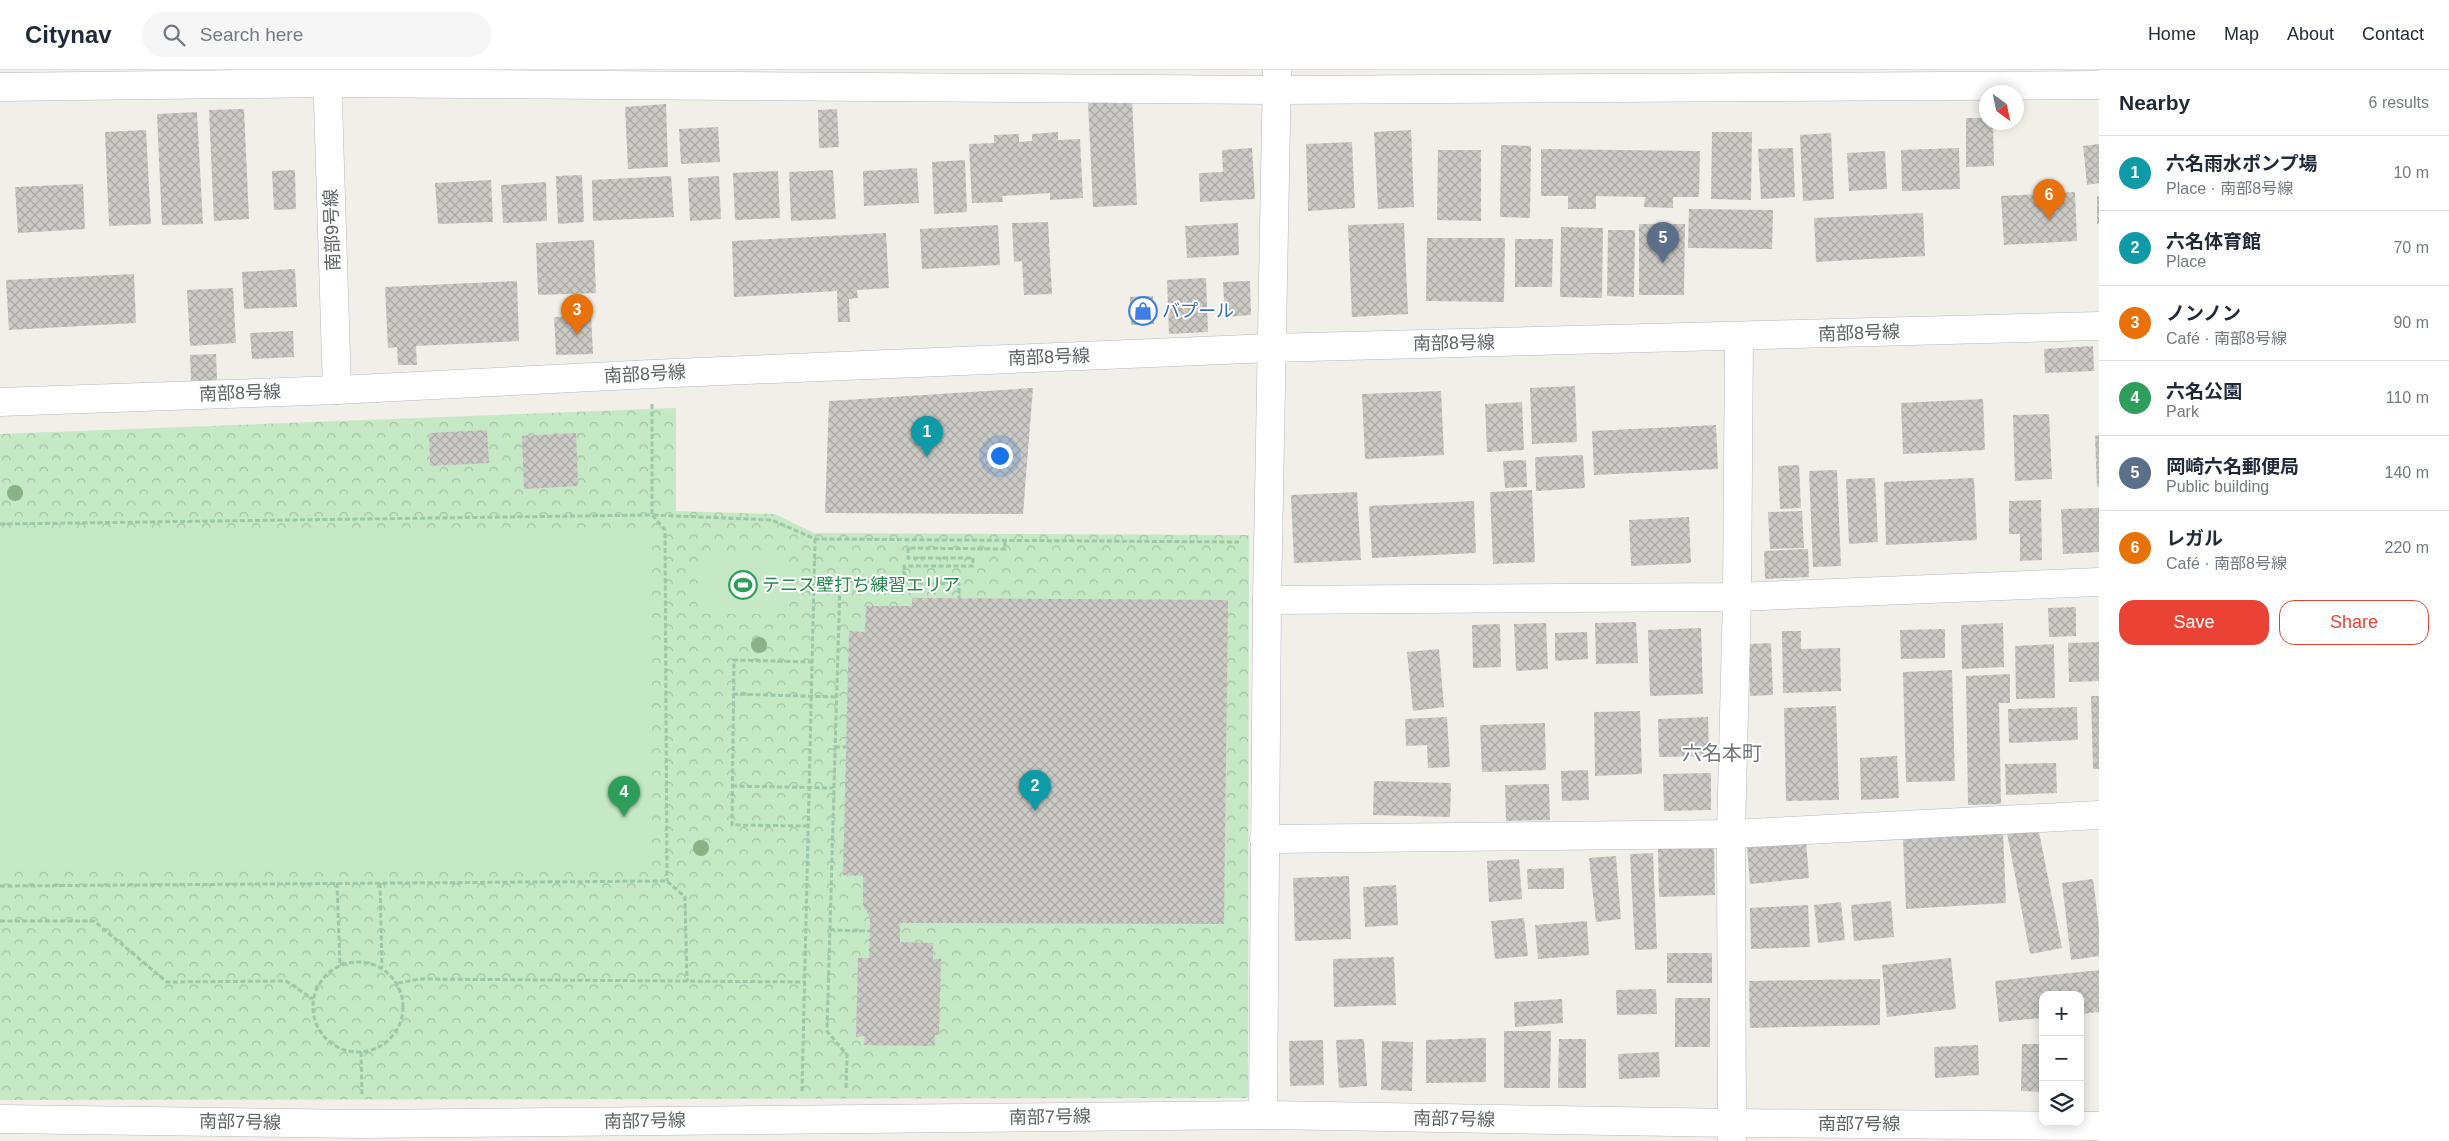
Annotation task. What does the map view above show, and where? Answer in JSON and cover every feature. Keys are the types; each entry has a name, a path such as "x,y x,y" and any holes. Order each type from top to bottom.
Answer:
{"street":[{"path":"0,87 327,77 1276,80 2099,86"},
{"name":"南部9号線","path":"327,77 337,390"},
{"path":"1263,1115 1267,542 1276,80"},
{"name":"南部8号線","path":"0,402 337,390 652,374 1271,348 2099,326"},
{"path":"1732,1132 1731,834 1737,597 1739,336"},
{"path":"1267,600 1737,597 2099,582"},
{"path":"1264,839 1731,834 2099,815"},
{"name":"南部7号線","path":"0,1119 361,1131 806,1127 845,1119 1263,1115 1530,1131 1732,1132 2099,1126"}],"path":[{"path":"652,374 652,515 665,530 667,881"},
{"path":"0,524 652,515 772,520 815,539 1267,542"},
{"path":"806,1127 805,982 815,539"},
{"path":"905,584 904,566 973,566 973,558 908,558 908,548 1005,549 1005,540"},
{"path":"845,1119 847,1055 827,1031 840,581 959,584 959,598"},
{"path":"808,826 732,825 733,694 734,660 812,662"},
{"path":"733,694 836,697"},
{"path":"835,747 846,747"},
{"path":"732,786 833,788"},
{"path":"0,886 667,881 685,897 687,981"},
{"path":"337,883 340,965"},
{"path":"380,883 382,968"},
{"path":"0,921 94,921 167,982 286,981 313,999"},
{"path":"830,930 870,931"},
{"path":"361,962 382,968 398,984 404,1004 400,1026 387,1043 367,1053 345,1051 326,1040 314,1021 313,999 322,979 340,965 361,962"},
{"path":"398,984 420,979 805,982"},
{"path":"361,1052 361,1131"}],"green space":[{"path":"676,408 676,511 775,514 814,533 1249,535 1248,1098 0,1100 0,434"},
{"path":"651,531 651,869 0,871 0,533"},
{"name":"テニス壁打ち練習エリア","path":"698,556 787,556 787,614 698,614"}],"building":[{"path":"1132,99 1137,205 1093,207 1088,102"},
{"path":"666,104 668,167 628,169 625,107"},
{"path":"244,109 249,219 214,221 209,110"},
{"path":"837,109 839,147 819,148 818,110"},
{"path":"197,112 203,224 162,225 157,114"},
{"path":"1966,118 1979,118 1979,130 1993,130 1994,166 1966,167"},
{"path":"718,127 720,162 681,164 679,129"},
{"path":"146,130 151,224 109,226 105,132"},
{"path":"1411,130 1414,207 1378,209 1374,132"},
{"path":"1058,132 1058,140 1080,139 1083,198 1050,200 1050,193 1002,196 1003,202 972,203 969,144 994,143 994,135 1019,134 1019,142 1032,141 1032,134"},
{"path":"1712,132 1752,132 1751,200 1711,199"},
{"path":"1831,133 1834,199 1803,201 1800,135"},
{"path":"1352,142 1355,208 1308,211 1306,144"},
{"path":"2099,144 2099,183 2087,185 2083,146"},
{"path":"1501,145 1531,146 1530,218 1500,217"},
{"path":"1252,148 1255,199 1200,202 1199,173 1223,172 1222,150"},
{"path":"1793,148 1795,197 1761,199 1758,149"},
{"path":"1959,148 1960,189 1902,191 1901,150"},
{"path":"1541,149 1700,151 1699,197 1673,197 1673,208 1644,207 1645,197 1596,196 1596,209 1568,209 1568,196 1541,196"},
{"path":"1438,150 1481,150 1481,221 1437,220"},
{"path":"1885,151 1887,189 1849,191 1847,153"},
{"path":"965,160 967,212 934,214 932,162"},
{"path":"917,168 919,203 864,206 863,171"},
{"path":"295,170 296,209 274,210 272,171"},
{"path":"833,170 836,219 791,221 789,172"},
{"path":"778,171 780,218 735,220 733,173"},
{"path":"582,175 584,222 558,224 556,176"},
{"path":"671,176 674,217 593,221 592,180"},
{"path":"719,176 721,219 690,221 688,178"},
{"path":"491,180 493,222 438,224 435,183"},
{"path":"546,182 547,221 503,223 501,185"},
{"path":"83,184 85,229 18,233 15,187"},
{"path":"2075,192 2077,241 2004,245 2001,196"},
{"path":"2097,196 2099,196 2099,224 2097,224"},
{"path":"1689,209 1773,210 1772,249 1688,248"},
{"path":"1923,213 1925,256 1816,262 1814,218"},
{"path":"1048,222 1052,294 1024,295 1022,261 1014,262 1012,223"},
{"path":"1238,223 1239,255 1187,258 1185,226"},
{"path":"1404,223 1408,314 1352,317 1348,225"},
{"path":"1639,224 1685,224 1684,295 1639,295"},
{"path":"998,225 1000,265 922,269 920,229"},
{"path":"1561,227 1603,228 1602,298 1560,297"},
{"path":"1608,230 1635,230 1634,297 1607,296"},
{"path":"886,233 889,288 857,290 858,298 849,299 850,322 838,322 837,291 734,297 732,241"},
{"path":"1427,238 1505,238 1504,302 1426,301"},
{"path":"1515,239 1553,239 1552,287 1515,287"},
{"path":"594,240 596,293 538,295 536,243"},
{"path":"295,269 297,307 244,309 242,272"},
{"path":"134,274 136,323 9,330 6,280"},
{"path":"1206,278 1208,332 1169,334 1167,280"},
{"path":"517,281 519,341 416,346 417,365 398,365 397,347 388,348 385,287"},
{"path":"1250,281 1251,315 1225,317 1223,282"},
{"path":"233,288 236,343 190,346 187,290"},
{"path":"1153,296 1154,324 1131,325 1130,297"},
{"path":"591,315 593,354 556,355 554,317"},
{"path":"293,331 294,357 252,359 250,333"},
{"path":"2093,346 2094,371 2045,373 2044,349"},
{"path":"216,354 217,380 191,381 190,355"},
{"path":"1575,386 1577,442 1532,444 1530,388"},
{"path":"1033,388 1023,514 825,513 829,401"},
{"path":"1441,391 1444,455 1365,459 1362,394"},
{"path":"1983,399 1985,450 1903,454 1901,403"},
{"path":"1522,402 1524,450 1487,452 1485,404"},
{"path":"2049,414 2052,479 2015,481 2013,415"},
{"path":"1716,425 1718,469 1594,475 1592,431"},
{"path":"487,430 489,463 430,466 429,433"},
{"path":"576,433 578,486 524,489 522,436"},
{"path":"2099,435 2099,486 2097,487 2095,436"},
{"path":"1583,455 1585,488 1536,491 1535,457"},
{"path":"1526,460 1527,487 1505,488 1503,461"},
{"path":"1799,465 1801,508 1780,509 1778,466"},
{"path":"1837,470 1841,566 1813,567 1809,471"},
{"path":"1875,478 1878,542 1849,544 1846,479"},
{"path":"1974,478 1977,540 1886,545 1884,482"},
{"path":"1532,490 1535,562 1493,564 1490,492"},
{"path":"1357,492 1361,560 1294,563 1291,495"},
{"path":"2041,500 2042,560 2020,561 2020,534 2009,534 2009,501"},
{"path":"1474,501 1476,553 1372,558 1369,506"},
{"path":"2099,508 2099,552 2063,554 2061,509"},
{"path":"1802,511 1804,548 1770,549 1768,512"},
{"path":"1689,517 1691,563 1631,566 1629,520"},
{"path":"1808,549 1809,577 1765,579 1764,551"},
{"path":"912,598 1228,600 1224,924 900,923 900,942 933,943 933,959 941,959 939,1035 935,1035 934,1046 864,1045 865,1036 856,1037 858,958 869,958 870,917 863,905 863,876 843,875 849,631 865,632 866,606 912,606"},
{"path":"2076,607 2076,636 2049,637 2048,608"},
{"path":"1636,622 1638,663 1596,664 1595,623"},
{"path":"1546,623 1548,669 1516,671 1514,624"},
{"path":"2003,623 2004,667 1962,669 1961,625"},
{"path":"1500,624 1501,667 1473,668 1472,625"},
{"path":"1701,628 1703,694 1650,696 1648,630"},
{"path":"1945,629 1945,658 1901,659 1900,630"},
{"path":"1782,631 1801,631 1801,649 1840,648 1841,691 1783,693"},
{"path":"1587,632 1588,659 1555,661 1555,633"},
{"path":"2099,642 2099,681 2069,682 2068,643"},
{"path":"1771,643 1773,695 1750,696 1749,644"},
{"path":"2054,644 2055,698 2016,699 2015,646"},
{"path":"1439,649 1444,707 1413,711 1407,652"},
{"path":"1952,670 1955,781 1906,782 1903,672"},
{"path":"2010,674 2010,703 1999,703 2001,804 1968,805 1966,676"},
{"path":"2091,696 2099,696 2099,769 2093,769"},
{"path":"1836,706 1839,800 1786,801 1784,708"},
{"path":"2077,707 2078,740 2009,743 2008,709"},
{"path":"1640,711 1642,774 1595,776 1594,712"},
{"path":"1447,717 1450,767 1428,768 1427,745 1406,746 1405,719"},
{"path":"1708,717 1709,756 1659,757 1658,719"},
{"path":"1545,723 1546,770 1482,772 1480,725"},
{"path":"1897,756 1899,798 1861,800 1860,758"},
{"path":"2056,763 2057,793 2006,795 2005,764"},
{"path":"1588,770 1589,800 1562,801 1561,771"},
{"path":"1711,773 1711,810 1664,811 1663,774"},
{"path":"1374,781 1451,783 1450,817 1373,815"},
{"path":"1549,784 1550,820 1506,821 1505,785"},
{"path":"2038,827 2062,948 2030,954 2007,833"},
{"path":"2003,832 2006,903 1906,909 1903,838"},
{"path":"1806,841 1809,878 1750,884 1747,846"},
{"path":"1714,847 1715,895 1659,897 1658,849"},
{"path":"1653,853 1657,949 1635,950 1630,854"},
{"path":"1616,856 1621,919 1596,922 1589,858"},
{"path":"1519,859 1522,899 1489,902 1487,861"},
{"path":"1564,868 1564,889 1528,889 1527,869"},
{"path":"1349,876 1351,939 1295,941 1293,878"},
{"path":"2093,879 2099,927 2099,956 2071,960 2062,883"},
{"path":"1396,885 1398,925 1365,927 1363,887"},
{"path":"1891,901 1894,937 1854,941 1851,905"},
{"path":"1841,902 1845,940 1818,943 1814,905"},
{"path":"1808,905 1810,947 1751,949 1750,908"},
{"path":"1524,918 1528,956 1495,959 1491,921"},
{"path":"1587,921 1589,955 1538,959 1535,925"},
{"path":"1667,953 1712,953 1712,983 1667,983"},
{"path":"1394,957 1396,1005 1334,1007 1333,959"},
{"path":"1951,958 1956,1009 1887,1017 1882,965"},
{"path":"2099,970 2099,1012 2084,1014 2084,991 2039,991 2039,1018 1999,1022 1995,981"},
{"path":"1880,979 1880,1025 1750,1028 1749,981"},
{"path":"1656,989 1657,1014 1617,1015 1616,990"},
{"path":"1675,998 1710,998 1710,1047 1675,1047"},
{"path":"1562,999 1563,1023 1515,1027 1514,1002"},
{"path":"1504,1031 1551,1031 1550,1088 1504,1088"},
{"path":"1486,1038 1486,1082 1426,1083 1426,1040"},
{"path":"1364,1039 1367,1086 1339,1088 1336,1040"},
{"path":"1559,1039 1586,1039 1586,1088 1558,1088"},
{"path":"1323,1040 1324,1085 1290,1086 1289,1041"},
{"path":"1382,1041 1413,1042 1412,1091 1381,1090"},
{"path":"2022,1044 2039,1044 2039,1092 2021,1091"},
{"path":"1978,1045 1979,1075 1935,1078 1934,1047"},
{"path":"1659,1052 1660,1077 1619,1079 1618,1054"}],"place":[{"name":"レガル","path":"2049,220"},
{"name":"岡崎六名郵便局","path":"1663,263"},
{"name":"バプール","path":"1143,311"},
{"name":"ノンノン","path":"577,335"},
{"name":"六名雨水ポンプ場","path":"927,457"},
{"name":"テニス壁打ち練習エリア","path":"743,585"},
{"name":"六名体育館","path":"1035,811"},
{"name":"六名公園","path":"624,817"}],"district":[{"name":"六名本町","path":"1722,753"}]}
